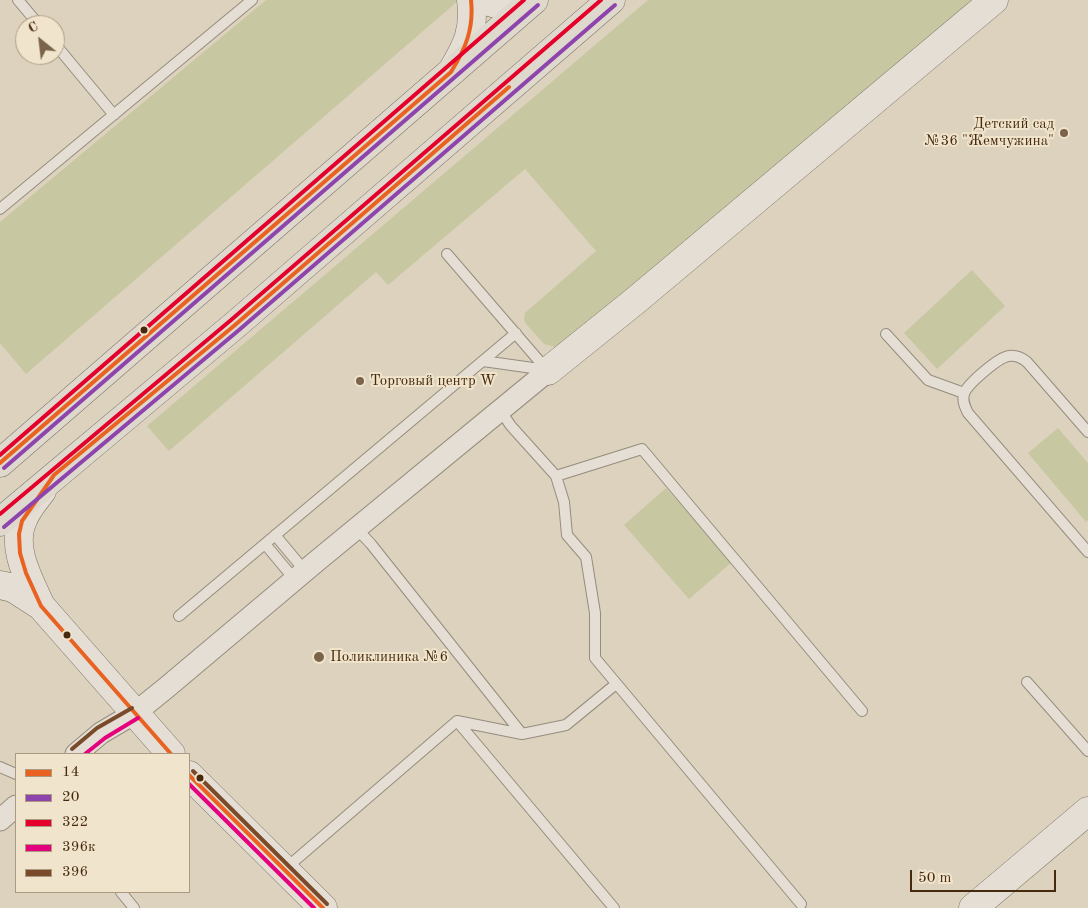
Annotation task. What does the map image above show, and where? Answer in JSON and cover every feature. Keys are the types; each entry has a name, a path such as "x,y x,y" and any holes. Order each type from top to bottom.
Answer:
{"highway":[{"path":"0,463 534,0"},
{"path":"0,522 54,475 235,326 611,0"}],"street":[{"path":"451,72 465,50 472,30 473,14 471,0"},
{"path":"485,0 490,3 503,5 527,0"},
{"path":"77,753 101,732 135,713 166,688 500,410 635,301 994,0"},
{"path":"41,606 20,553 19,534 22,521 54,475"},
{"path":"0,585 13,588 41,606 170,753"},
{"path":"190,776 323,908"},
{"path":"0,820 15,807"},
{"path":"973,908 1088,811"}],"lane":[{"path":"18,0 31,15"},
{"path":"0,209 252,0"},
{"path":"65,56 114,115"},
{"path":"447,254 548,371"},
{"path":"179,616 516,333"},
{"path":"886,334 928,380 964,393"},
{"path":"1088,432 1027,362 1019,356 1008,356 998,360 970,384 964,393 964,404 968,413 1088,552"},
{"path":"483,360 548,371"},
{"path":"500,410 511,426 556,476 564,502 567,535 586,557 596,613 595,658 800,904"},
{"path":"556,476 642,449 862,711"},
{"path":"357,529 371,544 522,734"},
{"path":"275,535 300,576"},
{"path":"265,544 300,576"},
{"path":"1027,682 1088,751"},
{"path":"457,721 522,734 566,725 616,684"},
{"path":"284,870 457,721"},
{"path":"457,721 614,908"},
{"path":"0,767 15,774"},
{"path":"122,893 134,908"}],"green space":[{"path":"266,0 459,0 26,374 0,343 0,222"},
{"path":"648,0 972,0 566,343 555,347 544,344 526,324 524,320 525,313 596,251 525,169 388,285 376,272 169,451 147,426"},
{"path":"972,270 1005,306 937,369 904,333"},
{"path":"1058,428 1088,463 1088,520 1086,522 1028,453"},
{"path":"666,488 732,562 689,599 624,525"}],"transit line":[{"name":"14","path":"0,463 451,72 461,55 468,37 472,10 471,0"},
{"name":"322","path":"0,455 524,0"},
{"name":"322","path":"0,514 231,320 601,0"},
{"name":"20","path":"4,468 538,5"},
{"name":"20","path":"4,527 239,330 615,5"},
{"name":"14","path":"170,753 41,606 26,573 20,553 19,534 22,521 54,475 235,325 509,87"},
{"name":"396","path":"72,749 97,728 132,708"},
{"name":"396к","path":"86,753 105,738 138,718"},
{"name":"396","path":"193,771 327,904"},
{"name":"14","path":"190,776 323,908"},
{"name":"396к","path":"190,785 314,908"}],"place":[{"name":"Детский сад №36 \"Жемчужина\"","path":"1064,133"},
{"name":"Торговый центр W","path":"360,381"},
{"name":"Поликлиника №6","path":"319,657"}]}
